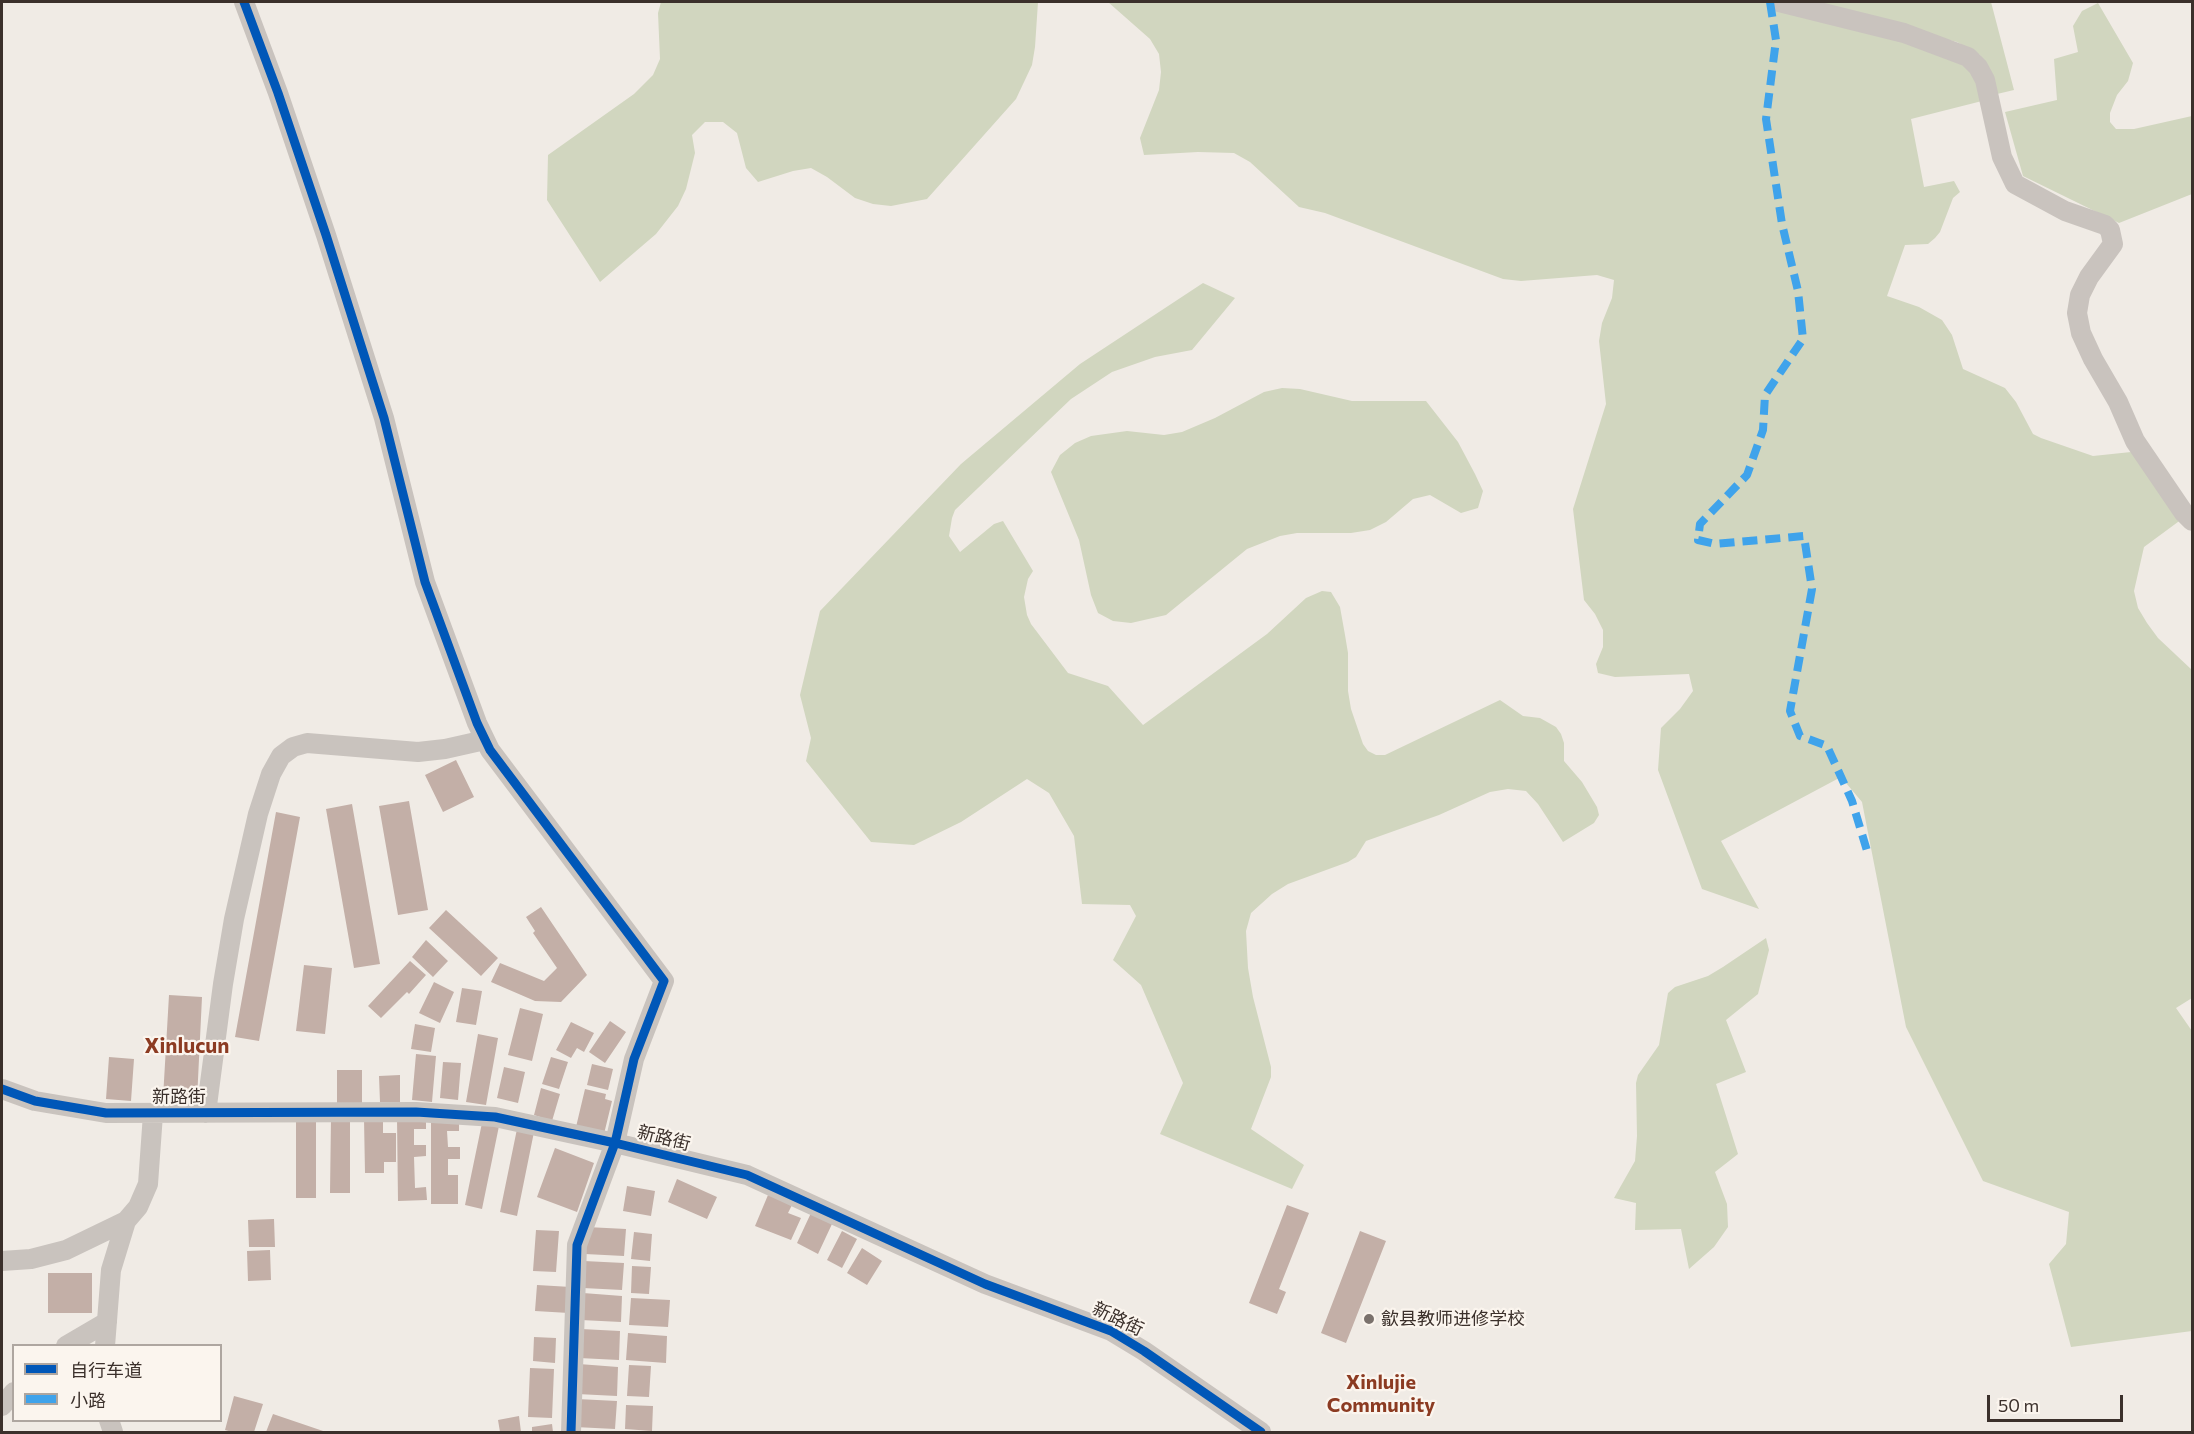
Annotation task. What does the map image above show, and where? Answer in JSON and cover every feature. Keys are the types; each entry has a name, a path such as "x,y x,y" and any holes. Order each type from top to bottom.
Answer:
{"street":[{"path":"244,2 278,93 326,235 384,418 425,582 485,740 490,750 664,981 634,1059 615,1143 577,1245 571,1432"},
{"path":"1779,2 1904,33 1968,57 1978,67 1985,80 2002,158 2015,184 2065,211 2105,225 2110,230 2113,244 2089,277 2080,295 2077,313 2081,333 2118,402 2135,441 2184,513 2193,521"},
{"path":"206,1113 223,984 239,898 258,814 271,774 281,756 293,747 307,743 418,752 445,749 485,740"},
{"name":"新路街","path":"2,1089 35,1101 82,1110 153,1114 416,1112 495,1117 747,1175 985,1284 1111,1331 1144,1351 1261,1432"},
{"path":"105,1344 111,1270 126,1221 138,1207 148,1184 153,1114"},
{"path":"2,1261 32,1259 66,1250 126,1221"},
{"path":"69,1344 107,1322"},
{"path":"2,1406 12,1394"}],"green space":[{"path":"661,2 1038,2 1032,65 1016,99 927,199 891,206 873,204 855,198 811,168 758,182 746,168 737,133 723,122 705,122 692,135 695,153 686,189 678,206 656,234 600,282 547,200 548,155 634,94 653,75 660,59 658,13"},
{"path":"1108,2 1766,2 1808,17 1948,54 1971,68 1982,101 1911,119 1924,187 1954,181 1960,192 1953,198 1940,232 1935,238 1928,244 1905,245 1887,296 1919,307 1942,320 1952,335 1963,369 2005,388 2016,402 2033,434 2093,456 2131,452 2182,519 2144,547 2134,591 2138,608 2158,638 2192,670 2192,998 2176,1008 2192,1031 2192,1331 2071,1347 2049,1264 2066,1244 2069,1212 1983,1181 1906,1027 1862,802 1841,777 1721,841 1759,909 1702,889 1658,770 1661,728 1680,709 1693,691 1689,674 1615,677 1598,673 1596,664 1603,647 1603,630 1595,614 1584,600 1573,509 1606,404 1599,341 1602,323 1612,298 1614,280 1597,275 1521,281 1503,279 1325,213 1299,207 1250,162 1234,153 1144,155 1140,138 1159,90 1161,72 1159,54 1150,39"},
{"path":"1798,2 1991,2 2014,90 1997,94 1980,55 1957,42"},
{"path":"2098,3 2133,63 2128,81 2117,95 2110,113 2110,122 2116,129 2134,129 2192,116 2192,194 2119,223 2023,176 2005,112 2057,100 2054,59 2078,52 2073,26 2082,11"},
{"path":"1203,283 1235,298 1192,350 1155,357 1112,372 1071,399 955,510 949,536 960,552 994,524 1003,521 1033,571 1028,579 1024,597 1031,624 1068,673 1108,686 1143,725 1267,634 1306,598 1322,591 1331,592 1340,607 1345,635 1351,709 1363,744 1368,751 1376,755 1385,755 1500,700 1523,716 1540,718 1556,727 1564,743 1564,761 1582,782 1597,807 1599,815 1594,823 1563,842 1538,804 1526,791 1508,789 1490,792 1439,815 1366,841 1356,857 1288,884 1272,894 1251,913 1246,931 1248,968 1271,1067 1271,1077 1251,1129 1304,1165 1292,1189 1160,1134 1183,1083 1141,985 1113,960 1136,916 1130,905 1082,904 1074,836 1049,793 1027,779 961,822 914,845 871,842 806,761 811,738 800,695 820,611 961,464 1080,364"},
{"path":"1282,388 1300,389 1352,401 1426,401 1458,442 1475,474 1483,491 1478,508 1461,513 1430,495 1413,499 1386,522 1370,530 1351,533 1297,533 1280,536 1247,549 1166,615 1131,623 1113,621 1098,613 1091,595 1079,540 1051,472 1060,455 1075,443 1091,436 1127,431 1164,435 1182,432 1215,418 1264,392"},
{"path":"1766,938 1769,950 1758,994 1726,1020 1746,1072 1716,1084 1738,1154 1715,1172 1727,1204 1728,1227 1714,1247 1689,1269 1681,1229 1635,1230 1636,1203 1614,1198 1635,1161 1636,1083 1638,1075 1659,1045 1668,993 1675,987 1708,976"}],"building":[{"path":"456,760 474,797 443,812 425,775"},
{"path":"409,801 428,910 398,915 379,806"},
{"path":"352,804 380,964 354,968 326,809"},
{"path":"276,812 300,817 259,1041 235,1037"},
{"path":"541,907 587,975 561,1002 535,1001 491,982 500,963 544,981 557,968 533,933 535,931 526,917"},
{"path":"446,910 498,958 481,976 429,928"},
{"path":"426,940 448,961 433,977 412,957"},
{"path":"410,961 426,975 409,994 407,992 381,1018 368,1006"},
{"path":"304,965 332,968 325,1034 296,1031"},
{"path":"434,982 454,992 440,1023 419,1013"},
{"path":"462,988 482,991 476,1025 456,1022"},
{"path":"169,995 202,997 197,1100 163,1098"},
{"path":"520,1008 543,1014 532,1061 508,1055"},
{"path":"610,1021 626,1032 605,1063 589,1052"},
{"path":"571,1022 594,1033 584,1052 577,1048 571,1058 556,1050"},
{"path":"415,1024 435,1028 431,1052 411,1049"},
{"path":"478,1034 498,1038 486,1105 466,1102"},
{"path":"416,1054 436,1056 432,1102 412,1100"},
{"path":"109,1057 134,1059 131,1101 106,1099"},
{"path":"551,1057 568,1062 559,1089 542,1084"},
{"path":"443,1062 461,1063 458,1100 440,1098"},
{"path":"592,1064 613,1069 608,1090 587,1085"},
{"path":"504,1067 525,1072 518,1103 497,1098"},
{"path":"337,1070 362,1070 362,1105 337,1105"},
{"path":"400,1075 400,1102 380,1102 379,1076"},
{"path":"541,1088 560,1094 552,1121 534,1115"},
{"path":"585,1089 606,1094 605,1099 612,1101 604,1134 576,1127"},
{"path":"296,1118 316,1118 316,1198 296,1198"},
{"path":"331,1118 350,1118 350,1193 330,1193"},
{"path":"397,1118 426,1118 426,1129 414,1129 414,1145 426,1145 426,1156 414,1157 415,1188 426,1187 427,1200 398,1201"},
{"path":"364,1119 383,1119 383,1133 396,1133 396,1162 384,1162 384,1173 365,1173"},
{"path":"431,1120 459,1120 459,1131 447,1131 448,1147 460,1147 460,1159 448,1159 448,1175 458,1175 458,1204 431,1204"},
{"path":"482,1123 499,1126 482,1209 465,1205"},
{"path":"517,1129 534,1132 517,1216 500,1212"},
{"path":"555,1148 594,1163 577,1212 537,1197"},
{"path":"677,1179 717,1197 707,1219 668,1202"},
{"path":"627,1186 655,1191 651,1216 623,1211"},
{"path":"768,1195 792,1205 788,1213 801,1218 791,1240 755,1226"},
{"path":"1287,1205 1309,1213 1279,1289 1286,1292 1277,1314 1249,1303"},
{"path":"811,1213 832,1224 818,1254 797,1243"},
{"path":"274,1219 275,1247 249,1247 248,1220"},
{"path":"587,1227 626,1229 624,1256 585,1254"},
{"path":"536,1230 559,1231 556,1272 533,1271"},
{"path":"842,1231 857,1239 842,1268 827,1260"},
{"path":"1360,1231 1386,1241 1346,1343 1321,1333"},
{"path":"634,1232 652,1234 650,1261 631,1259"},
{"path":"862,1248 882,1261 867,1285 847,1273"},
{"path":"270,1250 271,1280 248,1281 247,1251"},
{"path":"584,1261 624,1263 622,1290 583,1288"},
{"path":"632,1266 651,1267 649,1294 631,1293"},
{"path":"48,1273 92,1273 92,1313 48,1313"},
{"path":"537,1285 571,1287 569,1313 535,1311"},
{"path":"583,1293 622,1296 621,1322 581,1320"},
{"path":"631,1298 670,1300 668,1327 629,1325"},
{"path":"581,1329 620,1331 619,1360 579,1358"},
{"path":"628,1333 667,1336 666,1363 626,1360"},
{"path":"534,1337 556,1338 555,1363 533,1361"},
{"path":"579,1364 618,1367 617,1396 577,1394"},
{"path":"629,1365 651,1366 649,1397 627,1396"},
{"path":"530,1368 554,1369 552,1418 528,1417"},
{"path":"234,1396 263,1404 254,1432 225,1430"},
{"path":"577,1399 617,1401 615,1429 575,1427"},
{"path":"626,1405 653,1406 652,1431 625,1429"},
{"path":"273,1414 326,1432 266,1432"},
{"path":"519,1416 521,1432 500,1432 498,1420"},
{"path":"552,1424 553,1432 532,1432 532,1427"}],"marked path":[{"path":"1770,2 1776,40 1766,119 1782,224 1798,291 1803,339 1765,395 1763,430 1747,475 1700,524 1698,540 1715,544 1804,536 1812,589 1790,711 1800,736 1827,746 1852,801 1868,854"}],"cycle path":[{"path":"244,2 278,93 326,235 384,418 425,582 477,723 490,750 664,981 634,1059 615,1143 577,1245 571,1432"},
{"path":"2,1089 35,1101 106,1113 416,1112 495,1117 747,1175 985,1284 1111,1331 1144,1351 1261,1432"}],"place":[{"name":"歙县教师进修学校","path":"1369,1319"}],"district":[{"name":"Xinlucun","path":"187,1046"},
{"name":"Xinlujie Community","path":"1381,1394"}]}
